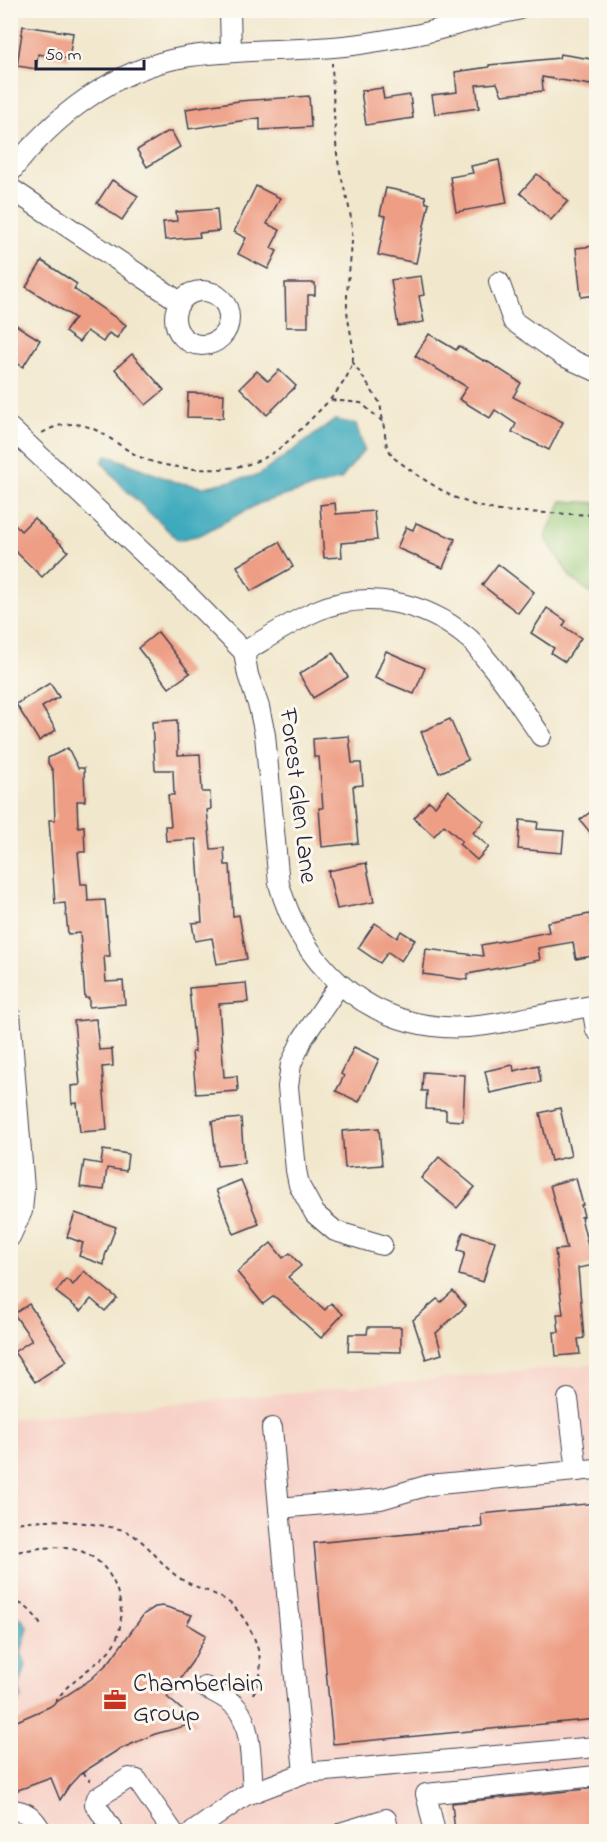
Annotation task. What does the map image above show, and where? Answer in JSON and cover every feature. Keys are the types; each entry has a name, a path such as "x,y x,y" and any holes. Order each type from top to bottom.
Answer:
{"street":[{"path":"230,10 231,52"},
{"path":"10,173 30,146 61,117 102,89 174,59 231,52 330,47 418,34 505,12"},
{"path":"10,188 180,302"},
{"path":"499,282 513,321 563,356 597,371"},
{"path":"10,428 244,652 316,611 337,604 374,600 407,605 436,616 468,637 505,683 541,736"},
{"name":"Forest Glen Lane","path":"244,652 265,735 279,884 285,907 307,949 339,984 362,1001 388,1014 416,1023 443,1028 473,1027 594,1005"},
{"path":"339,984 303,1038 291,1064 288,1087 299,1185 315,1214 334,1232 382,1245"},
{"path":"594,1005 597,1030"},
{"path":"10,1014 24,1189 22,1211 10,1237"},
{"path":"279,1508 381,1499 429,1485 587,1470 568,1399"},
{"path":"272,1428 304,1773"},
{"path":"205,1687 238,1708 248,1738 253,1792"},
{"path":"193,1832 244,1796 304,1773 597,1747"},
{"path":"435,1832 426,1794 597,1776"},
{"path":"114,1832 95,1804 97,1798 129,1778 137,1780 173,1832"},
{"path":"10,1810 24,1812 32,1817 42,1832"},
{"path":"343,1832 386,1819 389,1832"}],"path":[{"path":"26,443 45,431 61,426 78,425 91,427 110,436 132,453 152,461 176,467 205,470 230,468 275,452 331,400 344,380 352,361 346,285 352,230 337,153 330,47"},
{"path":"352,361 380,403 387,447 394,458 451,496 499,511 597,514"},
{"path":"331,400 361,403 383,422"},
{"path":"10,1524 48,1520 123,1530 136,1536 179,1578 224,1599 236,1608 254,1636 260,1660 260,1679 255,1692 238,1708"},
{"path":"10,1553 45,1547 84,1552 97,1561 110,1575 118,1593 122,1607 120,1630 114,1644 102,1658 63,1690 54,1704"},
{"path":"10,1600 26,1607 42,1627"}],"shaded area":[{"path":"596,1364 596,1831 11,1832 11,1419"}],"green space":[{"path":"562,501 596,503 596,597 571,578 545,537"}],"water":[{"path":"335,420 356,424 364,450 341,479 260,503 200,535 178,540 123,487 102,462 107,455 175,482 204,487 259,475"},
{"path":"10,1612 21,1618 28,1628 21,1652 26,1665 19,1687 22,1698 11,1711"}],"building":[{"path":"23,26 73,33 69,59 38,54 36,69 17,66"},
{"path":"560,54 597,60 597,86 542,77 543,91 502,95 497,83 476,85 479,108 435,114 432,95 457,92 455,72 489,67 489,65 559,58"},
{"path":"382,88 384,99 410,95 413,118 366,125 361,91"},
{"path":"309,96 311,127 260,130 260,118 189,129 186,109 239,101"},
{"path":"167,132 172,132 180,147 147,167 137,150"},
{"path":"499,160 507,203 456,212 450,177 473,173 471,166"},
{"path":"537,174 568,201 551,220 520,193"},
{"path":"112,180 138,196 122,220 97,203"},
{"path":"256,186 280,198 267,224 280,230 271,248 277,251 268,269 238,254 246,238 234,232"},
{"path":"386,188 425,196 426,203 429,203 416,263 378,255 386,216 380,215"},
{"path":"217,209 219,231 199,233 200,237 165,240 163,222 177,221 176,212"},
{"path":"594,246 597,295 581,297 576,248"},
{"path":"42,261 77,284 74,289 126,325 117,338 109,333 103,342 87,331 79,342 65,332 75,318 26,287"},
{"path":"421,276 424,295 419,296 424,322 398,326 391,280"},
{"path":"285,283 315,283 315,295 308,295 308,327 286,327"},
{"path":"16,325 40,340 23,367 10,359 10,333"},
{"path":"429,334 456,350 459,346 521,383 513,397 563,422 549,450 512,432 516,424 495,410 490,418 459,399 467,387 415,356"},
{"path":"132,354 164,390 146,405 115,369"},
{"path":"279,370 296,386 267,415 240,388 257,371 268,381"},
{"path":"188,393 224,394 223,418 187,417"},
{"path":"335,503 336,514 374,511 377,540 341,543 342,557 324,558 320,505"},
{"path":"34,518 68,551 42,577 10,546 10,520 21,531"},
{"path":"416,523 455,539 443,568 397,548 406,527 413,530"},
{"path":"279,542 293,567 251,591 237,566"},
{"path":"498,564 534,592 518,613 482,585"},
{"path":"547,608 566,621 563,626 581,638 565,662 551,653 554,648 531,633"},
{"path":"158,632 190,673 169,688 138,648"},
{"path":"386,651 425,668 414,694 375,678"},
{"path":"333,653 348,677 313,698 299,674"},
{"path":"50,683 59,697 42,707 56,730 39,741 16,704"},
{"path":"450,719 468,760 439,773 421,732"},
{"path":"177,720 178,755 200,754 202,792 210,792 211,809 207,810 211,849 224,848 225,865 230,865 233,916 239,915 247,959 217,964 212,938 195,941 192,923 202,922 196,839 166,841 165,826 171,826 168,795 174,795 173,770 155,770 152,722"},
{"path":"349,736 352,763 361,763 363,785 353,786 358,843 322,847 319,808 323,808 319,757 314,757 313,739"},
{"path":"68,748 78,768 84,768 85,801 77,801 78,827 84,826 85,852 78,852 81,884 87,884 88,901 105,900 110,956 104,956 106,982 123,981 125,1004 89,1007 89,998 85,998 80,933 68,934 65,903 55,904 49,820 55,820 53,771 48,758"},
{"path":"448,790 484,821 473,833 489,847 477,860 459,844 462,841 444,825 434,836 414,818 429,801 435,806"},
{"path":"597,807 597,841 580,820"},
{"path":"520,820 538,822 537,829 564,831 562,853 518,849"},
{"path":"366,863 374,902 337,909 328,871"},
{"path":"590,914 597,955 576,959 573,942 538,948 540,960 468,974 467,980 423,974 426,949 483,956 481,945 549,932 547,922"},
{"path":"375,923 397,938 401,931 415,940 401,961 388,952 380,963 358,948"},
{"path":"246,983 248,1002 219,1004 224,1077 237,1076 238,1091 196,1094 189,988"},
{"path":"96,1019 99,1050 112,1049 113,1066 102,1067 107,1130 80,1132 77,1103 72,1104 71,1086 80,1085 74,1021"},
{"path":"354,1047 379,1059 359,1102 336,1091 344,1076 341,1074"},
{"path":"513,1065 514,1071 538,1065 541,1082 490,1093 485,1071"},
{"path":"423,1072 465,1075 463,1121 446,1120 446,1110 426,1109 427,1091 422,1091"},
{"path":"560,1108 571,1156 551,1161 540,1113"},
{"path":"241,1118 244,1163 217,1166 212,1121"},
{"path":"379,1128 382,1165 345,1168 342,1131"},
{"path":"103,1150 128,1154 126,1171 107,1168 104,1190 80,1187 84,1161 101,1164"},
{"path":"439,1157 475,1187 457,1208 421,1178"},
{"path":"576,1178 583,1205 581,1205 584,1216 581,1217 588,1246 592,1246 595,1265 578,1268 584,1338 578,1339 580,1354 556,1356 554,1332 559,1332 557,1314 563,1314 555,1250 567,1249 550,1185"},
{"path":"241,1180 259,1224 234,1234 216,1190"},
{"path":"75,1213 116,1227 104,1265 79,1256 83,1243 67,1237"},
{"path":"463,1232 495,1241 483,1282 459,1275 465,1252 458,1250"},
{"path":"271,1243 283,1258 290,1253 301,1266 288,1277 325,1310 331,1303 343,1314 321,1338 274,1296 263,1304 237,1272"},
{"path":"84,1271 117,1298 105,1311 91,1299 81,1311 56,1292 66,1279 73,1285"},
{"path":"453,1291 466,1306 436,1333 442,1354 426,1359 413,1320 437,1299 441,1302"},
{"path":"29,1304 67,1361 35,1382 14,1352 32,1340 14,1314"},
{"path":"368,1327 401,1327 401,1352 348,1351 349,1334 367,1334"},
{"path":"597,1503 597,1719 333,1744 314,1543 482,1527 481,1514"},
{"name":"Chamberlain Group","path":"163,1606 192,1615 187,1624 206,1635 192,1662 167,1697 197,1723 155,1734 118,1750 80,1774 60,1800 51,1778 10,1793 10,1724 49,1707 91,1679 109,1662 144,1614 155,1607"},
{"path":"597,1788 597,1832 455,1832 452,1803"}],"place":[{"name":"Chamberlain Group","path":"115,1700"}]}
